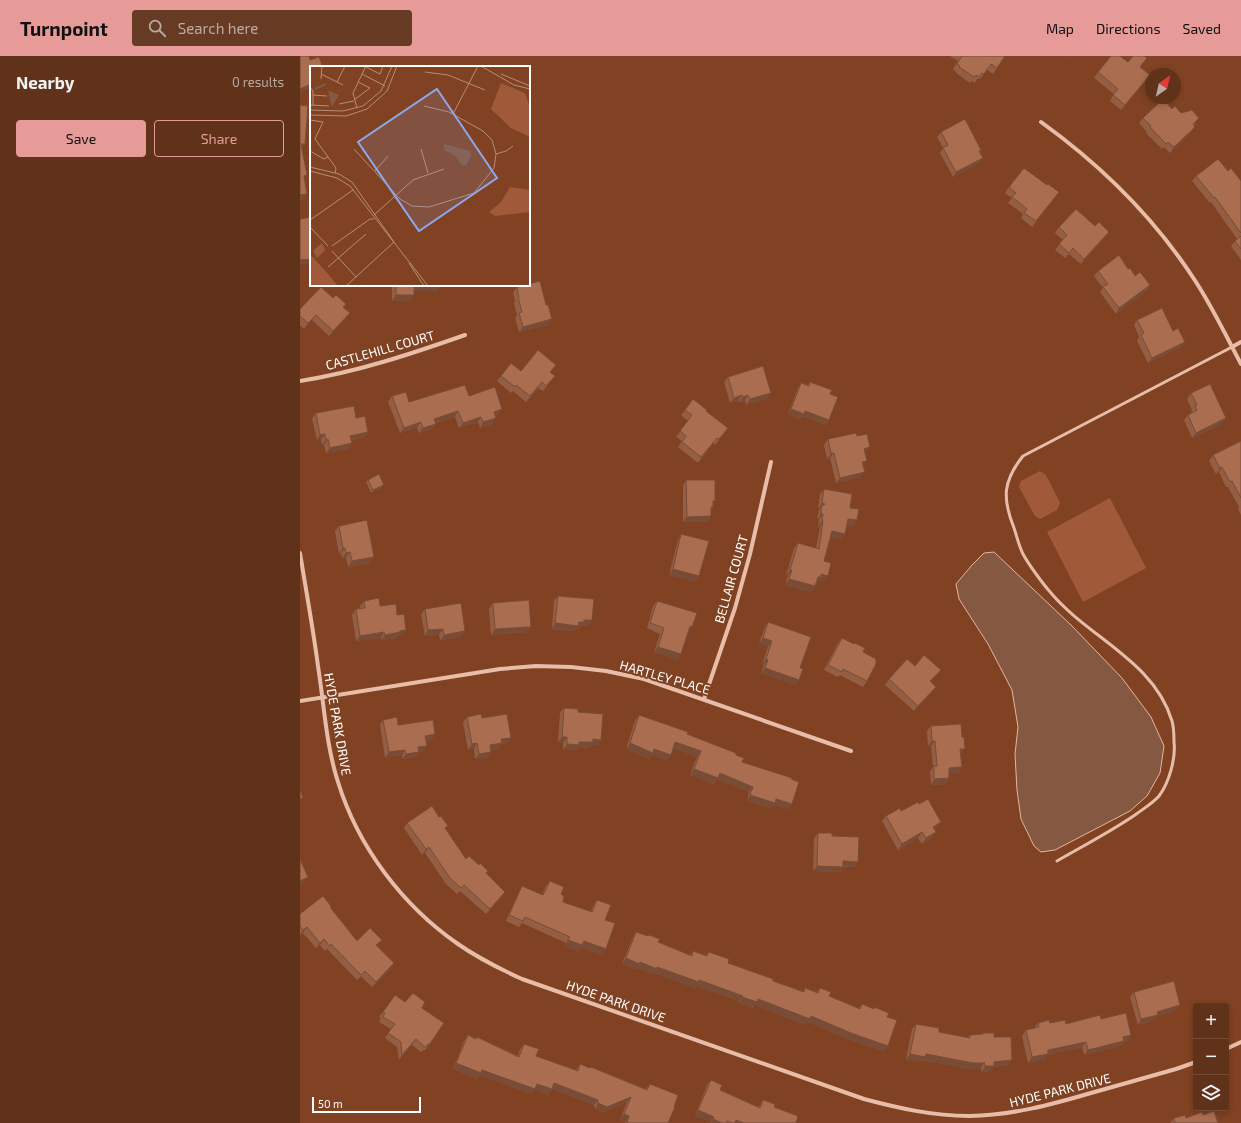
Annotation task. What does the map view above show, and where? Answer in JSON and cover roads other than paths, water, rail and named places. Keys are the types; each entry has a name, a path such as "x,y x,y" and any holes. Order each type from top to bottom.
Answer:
{"street":[{"path":"1041,122 1100,168 1151,221 1174,250 1194,279 1241,364"},
{"name":"CASTLEHILL COURT","path":"300,381 366,368 410,355 465,335"},
{"path":"1232,347 1241,342"},
{"name":"BELLAIR COURT","path":"704,699 737,602 750,554 771,462"},
{"name":"HYDE PARK DRIVE","path":"300,553 331,755 338,783 352,818 368,848 387,876 408,901 427,920 458,944 492,965 522,979 864,1099 898,1108 933,1114 968,1116 1038,1108 1193,1063"},
{"name":"HARTLEY PLACE","path":"300,701 500,669 536,666 571,667 606,671 644,679 851,751"},
{"path":"1229,1048 1241,1042"}],"lane":[{"path":"1057,861 1121,824 1159,796 1170,774 1175,753 1172,722 1163,700 1143,673 1121,652 1079,621 1051,593 1023,554 1007,510 1007,486 1013,469 1023,456 1232,347"}]}
